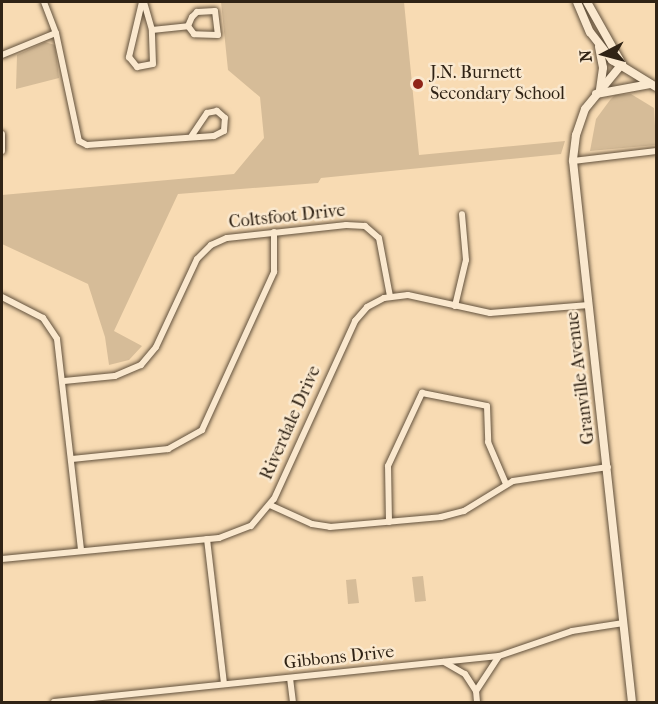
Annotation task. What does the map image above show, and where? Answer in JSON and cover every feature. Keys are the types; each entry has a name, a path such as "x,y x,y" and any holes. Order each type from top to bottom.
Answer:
{"main road":[{"path":"577,2 598,44 612,60 622,64 653,86"},
{"path":"587,2 622,64"},
{"path":"598,44 603,68 598,91 653,86"}],"street":[{"path":"44,2 57,33 79,141 87,145 221,134 225,118 210,111 192,135"},
{"path":"143,2 152,30 153,64 137,67 129,54 143,2"},
{"path":"152,30 188,26 200,37 218,34 215,11 197,12 188,26"},
{"path":"2,55 57,33"},
{"name":"Granville Avenue","path":"622,64 598,91 580,121 573,160 632,702"},
{"path":"2,134 2,151"},
{"path":"573,160 657,151"},
{"path":"455,306 466,260 462,214"},
{"name":"Coltsfoot Drive","path":"64,381 116,376 141,365 156,347 190,271 204,251 227,238 346,225 370,229 381,242 390,296"},
{"path":"72,459 168,449 202,430 274,272 274,232"},
{"path":"390,296 408,295 455,306 511,314 589,305"},
{"name":"Riverdale Drive","path":"2,559 207,539 244,530 259,520 270,505 355,321 375,302 390,296"},
{"path":"2,297 28,308 48,324 59,346 81,551"},
{"path":"389,522 388,466 422,393 487,405 488,442 506,484"},
{"path":"270,505 322,526 452,515 506,484 543,474 608,467"},
{"path":"207,539 224,684"},
{"name":"Gibbons Drive","path":"54,702 499,656 566,632 623,623"},
{"path":"476,691 499,656"},
{"path":"441,662 465,674 476,691 477,702"},
{"path":"290,678 292,702"}],"shaded area":[{"path":"221,2 404,2 419,155 565,141 561,154 321,178 318,183 178,194 114,331 142,346 129,360 109,365 105,337 88,284 2,244 2,195 234,174 264,138 260,97 228,70"},
{"path":"45,42 55,45 59,78 16,89 17,55"},
{"path":"631,94 654,108 656,145 590,151 596,119 615,95"},
{"path":"423,576 426,601 415,602 412,577"},
{"path":"356,579 359,603 348,604 346,580"}],"place":[{"name":"J.N. Burnett Secondary School","path":"418,84"}]}
